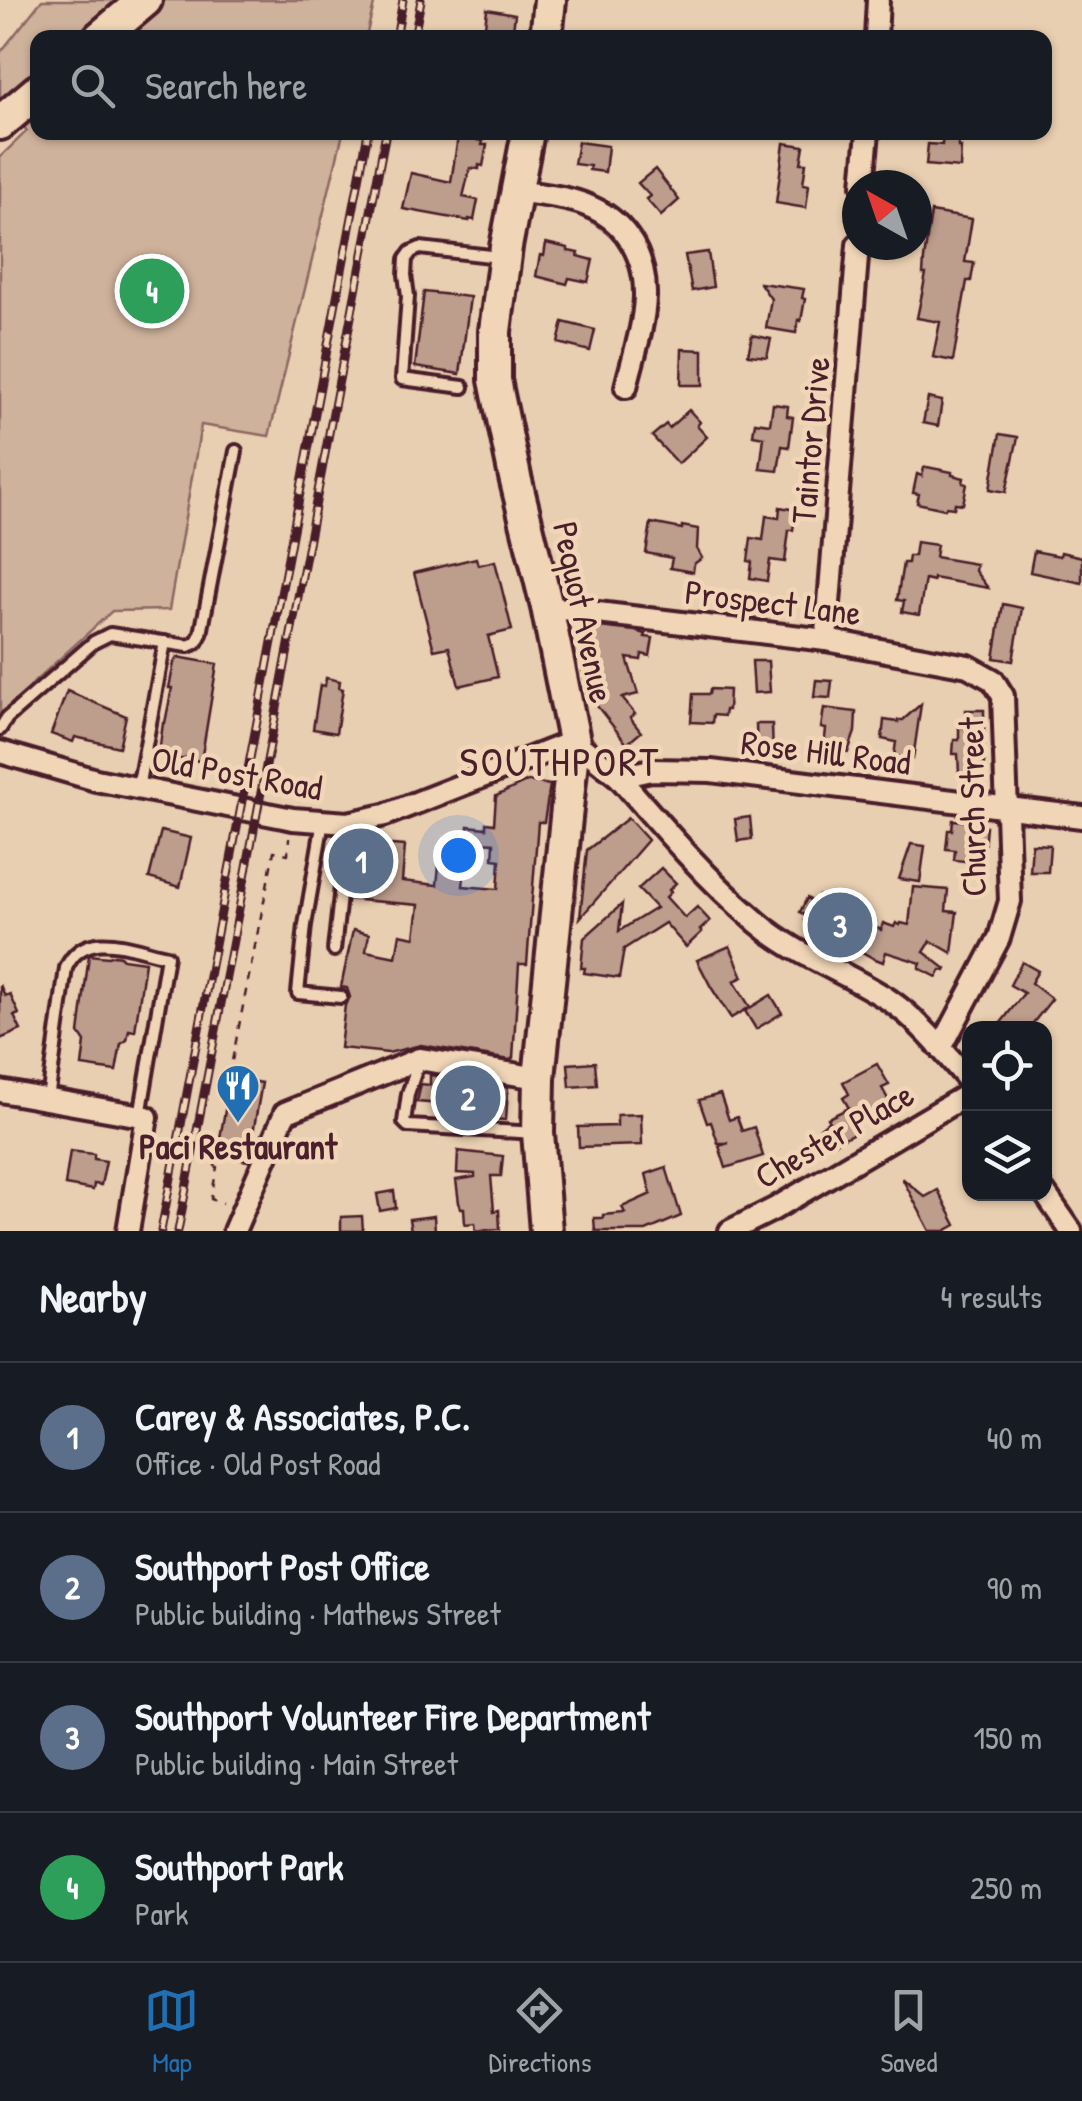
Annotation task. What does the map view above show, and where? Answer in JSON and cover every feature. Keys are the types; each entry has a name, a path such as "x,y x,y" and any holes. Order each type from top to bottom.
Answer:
{"main road":[{"path":"109,30 145,0"},
{"path":"0,122 30,98"}],"street":[{"path":"547,30 550,0"},
{"path":"876,30 878,0"},
{"name":"Pequot Avenue","path":"527,140 495,331 496,380 574,741 539,1078 538,1133 546,1231"},
{"path":"864,170 867,140"},
{"path":"517,191 581,202 598,210 616,221 642,260 645,299 626,388"},
{"name":"Taintor Drive","path":"826,640 857,260"},
{"name":"Prospect Lane","path":"546,607 826,640 968,666 988,674"},
{"name":"Church Street","path":"941,1048 999,938 1010,901 1003,696 988,674"},
{"path":"574,741 619,777 674,841 758,924 814,961 886,998 912,1017 962,1073"},
{"name":"Old Post Road","path":"0,752 138,789 293,819 348,823 386,816 574,741"},
{"name":"Rose Hill Road","path":"619,777 651,770 711,771 1082,817"},
{"path":"234,1231 285,1113 419,1059 539,1078"},
{"path":"0,1091 146,1117 128,1231"},
{"name":"Chester Place","path":"730,1231 962,1098"},
{"path":"1050,1201 1071,1231"}],"lane":[{"path":"462,387 402,379 408,296 406,259 420,248 505,258"},
{"path":"0,729 94,642 110,634 188,646 196,643 201,634 236,452"},
{"path":"138,789 166,642"},
{"path":"323,821 298,992 341,997"},
{"path":"334,950 348,823"},
{"path":"48,1100 66,968 72,956 98,942 167,956 140,1116"},
{"path":"419,1059 406,1108 404,1122 408,1126 538,1133"}],"path":[{"path":"229,1076 274,851 288,854 290,830"},
{"path":"214,1165 217,1166 212,1199 229,1206"}],"shaded area":[{"path":"42,0 375,0 368,30 30,30 30,140 341,140 269,436 201,425 169,610 112,611 34,682 0,731 0,157 27,131 0,98 0,53"}],"building":[{"path":"487,9 515,14 513,30 485,30"},
{"path":"458,140 483,141 482,145 487,145 483,166 470,168 463,197 478,200 474,220 403,209 411,173 451,182"},
{"path":"942,140 958,140 960,168 926,165 928,144 942,145"},
{"path":"578,142 608,146 605,172 574,164"},
{"path":"784,143 804,146 803,184 809,185 806,208 776,203"},
{"path":"655,169 679,200 661,216 638,183"},
{"path":"932,212 972,219 965,262 974,263 971,281 967,281 953,361 933,357 940,322 917,318 924,260 932,260"},
{"path":"546,243 593,260 588,282 569,278 567,284 536,276"},
{"path":"708,252 713,287 692,291 685,255"},
{"path":"760,283 804,289 796,333 766,328 771,299"},
{"path":"424,292 470,297 460,374 415,367"},
{"path":"563,322 595,330 590,351 558,343"},
{"path":"752,335 771,339 767,357 748,355"},
{"path":"682,349 703,350 703,385 681,385"},
{"path":"928,398 942,401 938,426 923,423"},
{"path":"773,404 788,406 787,416 793,417 789,447 782,446 778,471 760,469 764,437 753,435 755,422 770,424"},
{"path":"689,410 707,437 678,464 652,436 666,424 669,428"},
{"path":"1000,434 1018,437 1006,492 990,489"},
{"path":"927,467 964,478 963,483 967,484 963,504 955,503 954,508 945,509 917,503 919,494 913,493 917,474 922,476"},
{"path":"780,507 796,510 785,562 770,560 767,581 750,578 751,538 763,540 766,516 779,518"},
{"path":"651,523 698,529 697,549 702,558 694,564 693,572 670,568 672,558 646,553"},
{"path":"916,542 937,545 935,557 976,564 975,571 988,588 925,579 919,615 902,612 904,601 897,600 903,563 914,556"},
{"path":"1034,551 1082,557 1082,583 1030,572"},
{"path":"476,558 478,565 495,561 512,630 488,636 498,677 459,686 449,647 434,650 414,573"},
{"path":"1003,604 1022,608 1013,661 994,658"},
{"path":"581,625 635,631 653,638 650,656 642,654 641,660 627,658 638,694 622,698 635,714 630,718 641,732 627,744 593,701 583,674"},
{"path":"177,657 217,664 199,761 159,753"},
{"path":"752,661 768,661 770,692 754,693"},
{"path":"326,678 340,681 339,688 343,689 336,733 313,729 320,685 325,686"},
{"path":"816,680 832,681 830,698 814,697"},
{"path":"710,689 729,690 728,710 724,716 713,715 712,723 691,722 693,694 709,694"},
{"path":"67,691 126,716 119,747 75,737 73,742 51,734"},
{"path":"921,704 913,759 894,756 896,742 882,739 884,720 903,720"},
{"path":"824,708 856,712 848,752 838,751 837,757 823,755"},
{"path":"966,710 984,710 984,765 978,765 979,774 959,774 958,754 953,754 959,727 966,728"},
{"path":"756,724 772,724 773,757 757,758"},
{"path":"528,781 550,785 544,822 538,822 527,964 519,964 513,1058 421,1045 388,1053 340,1048 345,1005 350,997 347,988 341,987 353,930 369,934 366,951 396,957 400,934 415,937 419,905 348,899 353,862 363,855 375,854 376,849 405,846 402,881 437,885 439,865 465,868 463,886 498,889 500,860 493,859 494,843 467,841 468,826 486,828 486,823 494,824 496,796"},
{"path":"750,817 752,839 738,841 735,819"},
{"path":"628,818 648,840 580,918 587,850"},
{"path":"953,820 986,826 984,850 977,850 974,862 954,860 955,850 946,849"},
{"path":"161,831 191,838 180,887 149,878"},
{"path":"911,844 925,846 920,882 899,879"},
{"path":"1032,844 1050,845 1048,872 1030,872"},
{"path":"661,868 676,883 666,897 685,918 697,907 710,921 702,932 686,947 665,923 624,949 619,978 584,973 584,938 622,904 619,931 656,908 638,889"},
{"path":"913,887 948,890 946,911 957,912 952,953 931,941 924,952 946,969 937,977 919,968 921,963 886,952 883,962 873,958 805,920 807,917 800,912 807,898 815,903 819,896 831,903 836,894 860,908 856,916 881,930 883,923 894,927 896,923 909,925"},
{"path":"730,946 743,977 734,981 750,1007 731,1018 697,960"},
{"path":"89,955 114,955 145,962 135,1031 129,1030 127,1040 121,1044 116,1071 82,1066 85,1042 79,1033"},
{"path":"1022,962 1038,971 1031,983 1052,999 1035,1021 1002,1021 1024,993 1010,985"},
{"path":"0,985 5,996 10,994 21,1030 0,1039"},
{"path":"771,995 782,1013 756,1029 745,1011"},
{"path":"595,1062 597,1085 570,1087 568,1064"},
{"path":"877,1064 889,1085 882,1088 890,1103 851,1123 856,1132 829,1146 820,1128 828,1118 849,1108 843,1098 849,1094 843,1082"},
{"path":"430,1075 508,1087 506,1120 440,1116 441,1104 417,1102 421,1084 430,1085"},
{"path":"235,1078 262,1083 248,1161 221,1156 222,1150 218,1149 230,1083"},
{"path":"720,1094 729,1120 737,1117 742,1131 754,1127 763,1156 726,1168 719,1146 729,1143 718,1143 699,1100"},
{"path":"641,1114 642,1145 579,1147 578,1127 617,1126 617,1115"},
{"path":"70,1151 94,1154 94,1159 106,1161 101,1185 94,1184 93,1190 65,1185"},
{"path":"458,1151 503,1156 501,1176 491,1176 500,1229 476,1231 475,1223 465,1224 456,1180 475,1174 457,1173"},
{"path":"666,1167 681,1216 646,1231 595,1231 594,1218 625,1213 622,1207 651,1194 646,1174"},
{"path":"902,1178 925,1197 938,1190 956,1225 945,1231 930,1231"},
{"path":"394,1191 396,1208 380,1211 377,1194"},
{"path":"362,1216 363,1231 341,1231 341,1217"},
{"path":"434,1216 435,1231 411,1231 409,1219"}],"railway":[{"path":"397,30 403,0"},
{"path":"415,30 421,0"},
{"path":"161,1231 366,140"},
{"path":"178,1231 384,140"}],"place":[{"name":"Southport Park","path":"152,291"},
{"name":"Carey & Associates, P.C.","path":"361,861"},
{"name":"Southport Volunteer Fire Department","path":"840,925"},
{"name":"Southport Post Office","path":"468,1098"},
{"name":"Paci Restaurant","path":"238,1124"}],"district":[{"name":"SOUTHPORT","path":"560,761"}]}
